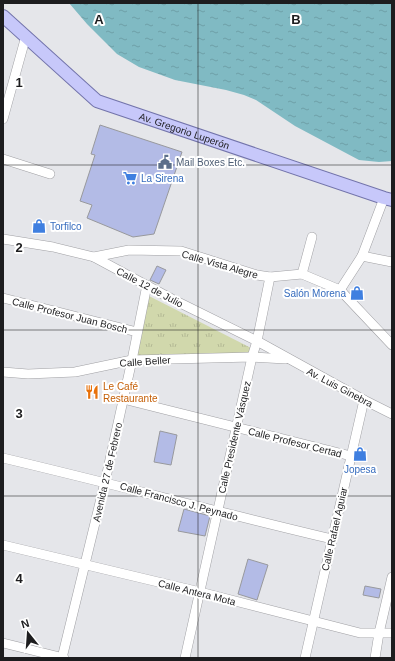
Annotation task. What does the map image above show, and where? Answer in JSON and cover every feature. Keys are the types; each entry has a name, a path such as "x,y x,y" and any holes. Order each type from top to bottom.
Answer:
{"main road":[{"name":"Av. Gregorio Luperón","path":"3,16 97,101 388,199"}],"street":[{"path":"3,119 26,36"},
{"path":"3,81 13,82"},
{"path":"3,159 50,174"},
{"path":"340,290 362,256 388,199"},
{"path":"302,274 312,237"},
{"name":"Calle 12 de Julio","path":"3,239 53,247 94,257 289,359"},
{"name":"Calle Vista Alegre","path":"94,257 129,250 181,251 257,275 270,277 302,274 340,290 392,345"},
{"path":"362,256 392,262"},
{"path":"257,341 270,277"},
{"name":"Avenida 27 de Febrero","path":"63,658 105,482 147,285"},
{"name":"Calle Profesor Juan Bosch","path":"3,298 137,332"},
{"name":"Calle Presidente Vásquez","path":"185,658 252,357 257,341"},
{"name":"Calle Beller","path":"3,372 28,374 75,372 132,360 252,357 289,359"},
{"name":"Av. Luis Ginebra","path":"289,359 392,414"},
{"name":"Calle Profesor Certad","path":"123,400 351,456"},
{"name":"Calle Rafael Aguiar","path":"304,658 364,400"},
{"name":"Calle Francisco J. Peynado","path":"3,458 332,539"},
{"name":"Calle Antera Mota","path":"3,545 200,592 360,633 392,633"},
{"path":"375,658 379,633 391,583"},
{"path":"3,643 63,658"}],"green space":[{"path":"149,296 269,357 136,357"}],"water":[{"path":"69,3 392,3 392,161 379,162 359,160 295,126 256,100 226,90 175,80 139,67 117,54 87,24"}],"building":[{"name":"La Sirena","path":"100,125 182,152 154,234 133,237 87,218 92,205 80,201 95,155 91,154"},
{"path":"157,266 166,270 159,284 150,280"},
{"path":"160,431 177,435 171,465 154,462"},
{"path":"184,509 210,516 205,536 178,531"},
{"path":"248,559 268,565 257,600 238,594"},
{"path":"365,586 381,589 379,598 363,595"}],"place":[{"name":"Mail Boxes Etc.","path":"165,162"},
{"name":"La Sirena","path":"130,178"},
{"name":"Torfilco","path":"39,226"},
{"name":"Salón Morena","path":"357,293"},
{"name":"Le Café Restaurante","path":"92,392"},
{"name":"Jopesa","path":"360,454"}]}
